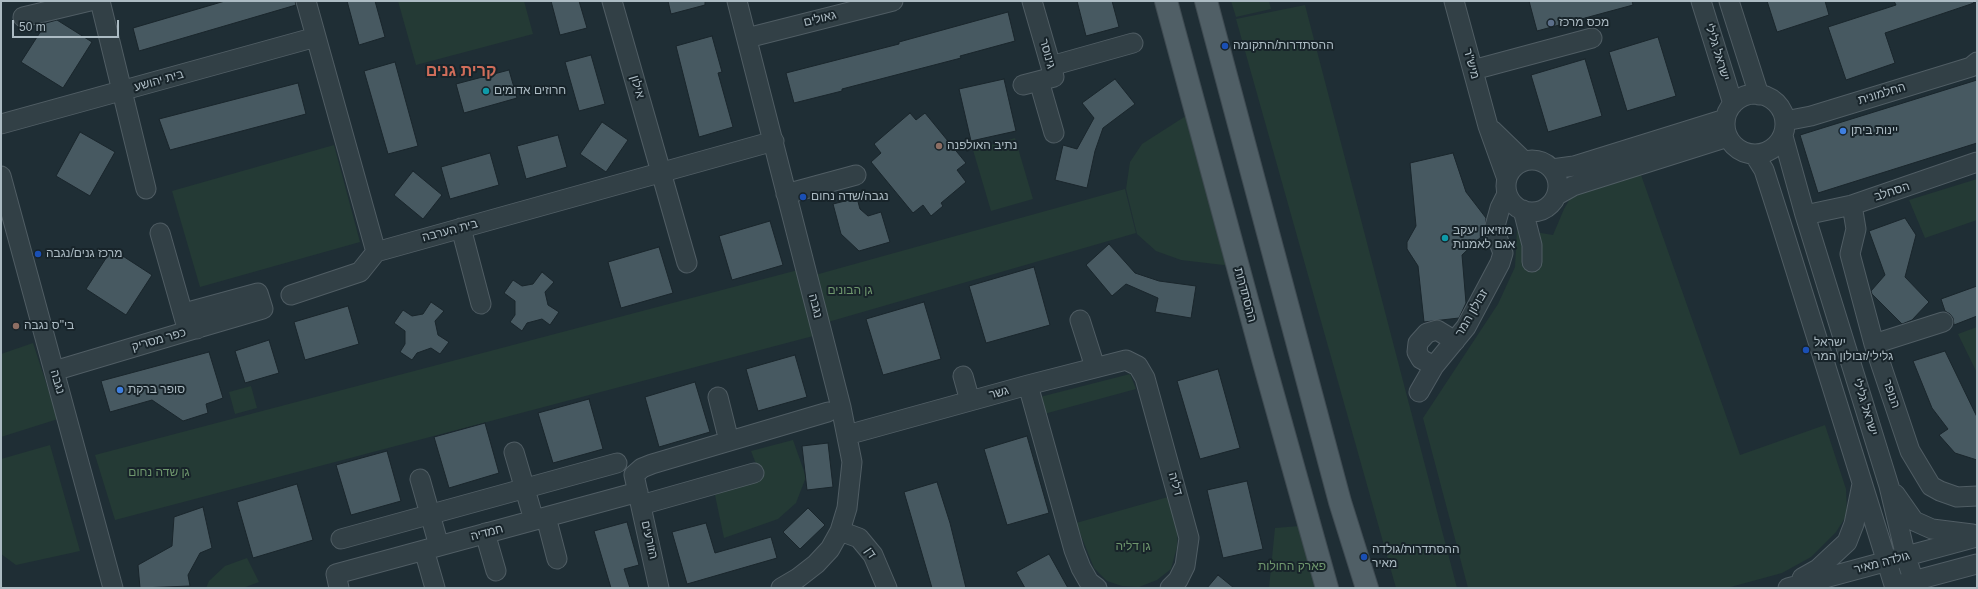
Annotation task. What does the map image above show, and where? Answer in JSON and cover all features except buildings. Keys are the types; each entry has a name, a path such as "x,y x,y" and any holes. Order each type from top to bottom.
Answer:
{"main road":[{"name":"ההסתדרות","path":"1166,1 1327,588"},
{"path":"1206,1 1338,494 1367,588"}],"street":[{"path":"23,17 90,1"},
{"path":"100,1 146,189"},
{"path":"291,295 360,272 376,252 306,1"},
{"name":"אילון","path":"612,1 687,263"},
{"name":"נגבה","path":"737,1 774,141 847,435 852,462 847,508 840,531 830,549 816,564 798,578 781,588"},
{"name":"גאולים","path":"747,38 858,5 893,1"},
{"name":"גינוסר","path":"1032,1 1054,77 1031,83 1054,134"},
{"name":"מיש\"ר","path":"1454,1 1488,126 1532,254 1543,210"},
{"name":"ישראל גלילי","path":"1701,1 1734,146 1743,152 1754,154 1766,177 1862,481 1886,562 1891,587"},
{"path":"1557,195 1557,177 1552,169 1539,161 1524,161 1516,165 1510,171 1514,198 1536,211 1543,210 1549,206 1557,195 1573,186 1729,120 1741,98 1750,95 1759,95 1729,1"},
{"name":"בית יהושע","path":"1,124 316,37"},
{"path":"1472,70 1592,38"},
{"path":"1051,66 1133,43"},
{"name":"החלמונית","path":"1784,129 1811,116 1972,67 1977,62"},
{"name":"ישראל גלילי","path":"1759,95 1769,98 1782,112 1784,129 1805,215 1889,486 1914,584"},
{"path":"1552,169 1574,166 1729,120"},
{"name":"מיש\"ר","path":"1488,126 1524,161"},
{"path":"1754,154 1768,152 1779,142 1784,129"},
{"name":"בית הערבה","path":"376,252 774,141"},
{"name":"הסחלב","path":"1805,215 1852,205 1977,162"},
{"name":"נגבה","path":"1,176 113,588"},
{"path":"786,194 856,176"},
{"name":"זבולון המר","path":"1419,392 1434,366 1455,341 1469,321 1500,263 1503,253 1496,237 1495,226 1500,208 1514,198"},
{"name":"הנופר","path":"1852,205 1856,229 1850,254 1874,344 1910,451 1931,486 1957,497 1977,496"},
{"path":"461,228 481,304"},
{"path":"160,233 193,330"},
{"name":"כפר מסריק","path":"54,371 263,309"},
{"path":"1080,320 1095,367"},
{"path":"1874,344 1943,322"},
{"path":"1434,366 1421,359 1417,352 1418,344 1427,333 1437,330 1455,341"},
{"name":"גשר","path":"847,435 1028,385 1126,360 1138,366 1145,378"},
{"path":"963,376 970,401"},
{"name":"דליה","path":"1145,378 1189,538 1185,566 1178,580 1170,588"},
{"path":"1028,385 1074,550 1089,582 1097,588"},
{"path":"718,398 729,441 828,412"},
{"name":"הזורעים","path":"659,588 634,476 642,468 729,441"},
{"path":"514,452 525,488 540,518 557,559"},
{"path":"341,539 617,463"},
{"name":"חמדיה","path":"338,581 431,548 540,518 639,499 754,473"},
{"path":"420,479 430,514 431,548 436,588"},
{"path":"1783,588 1818,569 1847,542 1854,524 1862,481"},
{"path":"1889,486 1914,521 1932,530 1941,532 1977,534"},
{"name":"דן","path":"840,531 859,538 873,555 888,588"},
{"path":"485,533 496,571"},
{"name":"גולדה מאיר","path":"1788,588 1977,538"},
{"path":"1947,588 1972,565"},
{"name":"גולדה מאיר","path":"1891,587 1914,584 1972,565"}],"green space":[{"path":"398,1 524,1 533,34 416,65"},
{"path":"1231,1 1269,1 1271,9 1236,17"},
{"path":"1305,5 1457,588 1396,588 1236,19"},
{"path":"1192,112 1232,266 1181,260 1156,251 1137,234 1126,189 1130,162 1142,144"},
{"path":"1015,138 1033,199 991,211 973,150"},
{"path":"334,145 360,242 200,287 172,191"},
{"path":"1640,172 1740,455 1825,425 1846,489 1847,515 1836,532 1811,557 1782,573 1727,588 1468,588 1423,418 1498,304 1515,267 1517,229 1553,235 1564,209 1574,192"},
{"path":"1977,179 1977,220 1925,238 1909,200"},
{"name":"גן הבונים","path":"1125,189 1136,233 828,322 815,275"},
{"name":"גן שדה נחום","path":"798,270 817,335 115,520 95,455"},
{"path":"1977,327 1977,373 1958,334"},
{"path":"33,343 58,419 1,437 1,354"},
{"path":"1130,374 1136,389 1044,414 1040,397"},
{"path":"251,386 257,408 235,414 229,392"},
{"path":"793,440 806,477 796,503 778,519 724,538 715,495 761,477 751,451"},
{"path":"50,445 80,551 16,565 1,554 1,459"},
{"name":"גן דליה","path":"1168,497 1178,529 1177,547 1171,569 1157,580 1139,587 1122,586 1107,581 1094,568 1076,523"},
{"name":"פארק החולות","path":"1299,526 1321,588 1269,588 1275,528"},
{"path":"247,558 259,582 243,588 206,588 209,581 225,566"}],"place":[{"name":"מכס מרכז","path":"1551,23"},
{"name":"ההסתדרות/התקומה","path":"1225,46"},
{"name":"חרוזים אדומים","path":"486,91"},
{"name":"יינות ביתן","path":"1843,131"},
{"name":"נתיב האולפנה","path":"939,146"},
{"name":"נגבה/שדה נחום","path":"803,197"},
{"name":"מוזיאון יעקב אגם לאמנות","path":"1445,238"},
{"name":"מרכז גנים/נגבה","path":"38,254"},
{"name":"בי\"ס נגבה","path":"16,326"},
{"name":"ישראל גלילי/זבולון המר","path":"1806,350"},
{"name":"סופר ברקת","path":"120,390"},
{"name":"ההסתדרות/גולדה מאיר","path":"1364,557"}],"district":[{"name":"קרית גנים","path":"461,72"}]}
